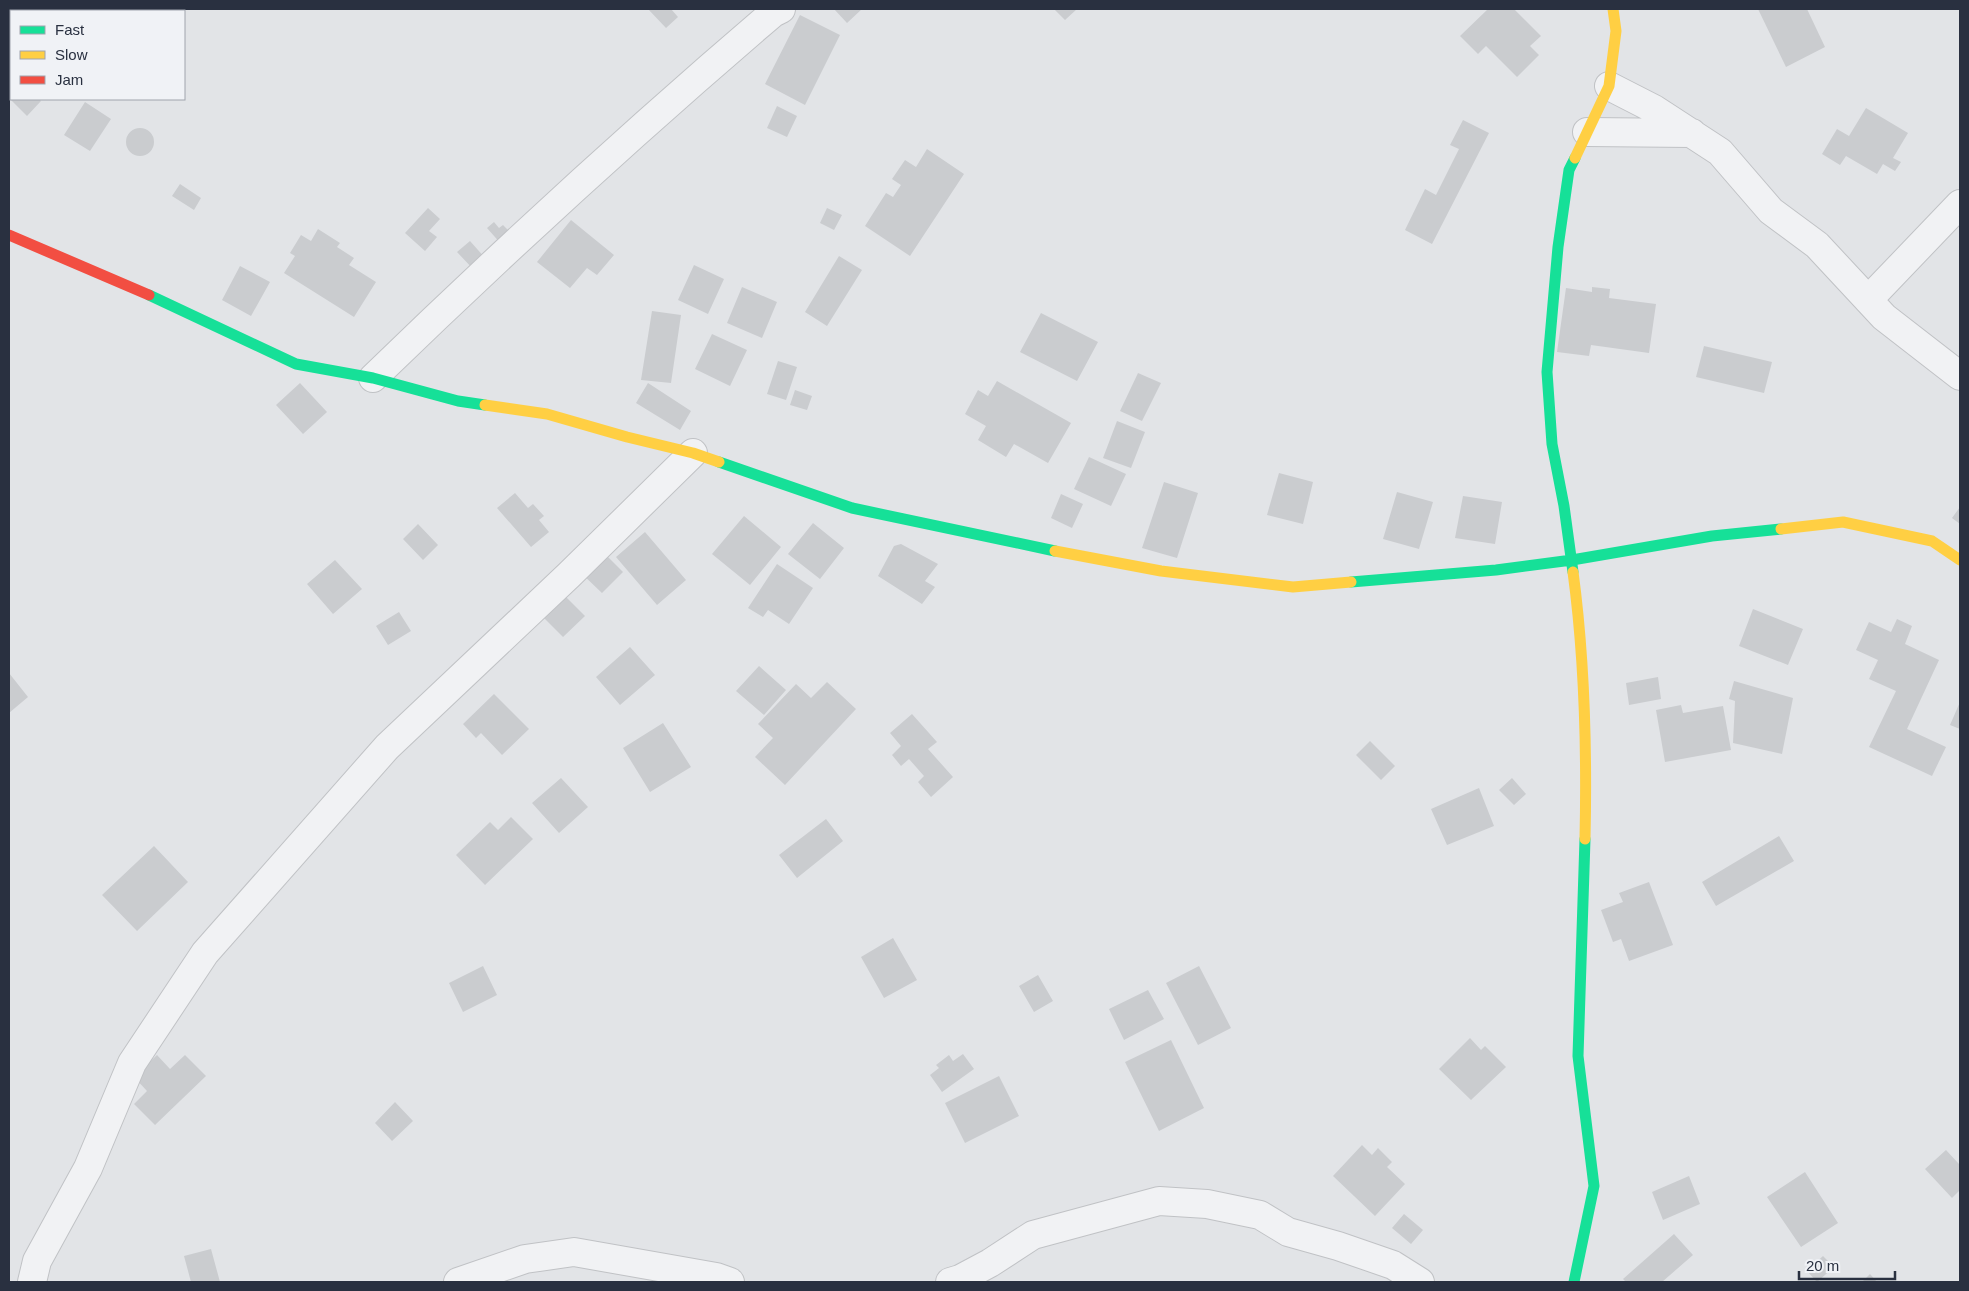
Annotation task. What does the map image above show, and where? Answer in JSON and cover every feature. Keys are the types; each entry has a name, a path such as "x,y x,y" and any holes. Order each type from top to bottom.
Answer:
{"street":[{"path":"373,378 479,275 696,79 780,9"},
{"path":"1574,1282 1594,1186 1578,1056 1587,763 1582,632 1552,444 1547,372 1558,247 1569,170 1610,86 1616,32 1613,9"},
{"path":"1610,86 1654,109 1720,152 1771,211 1817,245 1884,317 1960,376"},
{"path":"1588,132 1692,133"},
{"path":"1868,300 1960,204"},
{"path":"9,235 168,303 296,364 373,378 458,401 547,414 627,437 693,453 852,508 1086,558 1274,585 1302,586 1496,570 1572,560 1712,536 1843,522 1932,542 1960,560"},
{"path":"32,1282 37,1261 88,1168 132,1063 205,953 387,747 693,453"},
{"path":"950,1282 960,1279 990,1263 1034,1235 1159,1201 1207,1204 1260,1215 1288,1232 1392,1264 1420,1282"},
{"path":"458,1282 525,1259 574,1252 716,1277 730,1282"}],"building":[{"path":"648,9 671,9 678,17 666,28"},
{"path":"834,9 862,9 847,23"},
{"path":"1054,9 1077,9 1065,20"},
{"path":"1488,9 1514,9 1541,36 1530,46 1539,55 1517,77 1486,46 1478,54 1460,36"},
{"path":"1758,9 1807,9 1825,47 1786,67"},
{"path":"800,15 840,35 805,105 765,84"},
{"path":"10,78 10,99 9,98"},
{"path":"11,100 41,101 27,116"},
{"path":"85,102 111,119 90,151 64,135"},
{"path":"777,106 797,116 787,137 767,128"},
{"path":"1866,108 1908,133 1893,158 1901,162 1895,171 1883,164 1877,174 1846,156 1840,165 1822,154 1837,129 1849,136"},
{"path":"1463,120 1489,133 1432,244 1405,230 1425,189 1436,195 1459,149 1450,145"},
{"path":"140,128 150,132 154,142 150,152 140,156 130,152 126,142 130,132"},
{"path":"927,149 964,174 910,256 865,226 886,193 893,197 901,185 892,179 905,160 916,167"},
{"path":"180,184 201,198 194,210 172,196"},
{"path":"428,208 440,219 429,231 437,237 425,251 405,233"},
{"path":"827,208 842,215 834,230 820,223"},
{"path":"571,220 614,255 597,275 587,268 570,288 537,262"},
{"path":"494,222 499,228 503,225 513,235 502,245 487,228"},
{"path":"318,229 340,243 337,247 354,258 349,265 376,282 354,317 284,273 295,256 290,253 301,235 311,241"},
{"path":"470,241 486,259 474,270 457,252"},
{"path":"839,256 862,270 827,326 805,312"},
{"path":"694,265 724,279 708,314 678,300"},
{"path":"240,266 270,282 251,316 222,300"},
{"path":"742,287 777,302 762,338 727,323"},
{"path":"1592,287 1610,289 1609,298 1656,304 1649,353 1591,345 1589,356 1557,352 1566,288 1592,292"},
{"path":"652,311 681,315 671,383 641,380"},
{"path":"1041,313 1098,342 1077,381 1020,352"},
{"path":"712,334 747,350 730,386 695,369"},
{"path":"1704,346 1772,362 1764,393 1696,377"},
{"path":"778,361 797,367 786,400 767,394"},
{"path":"1138,373 1161,383 1142,421 1120,411"},
{"path":"997,381 1071,423 1048,463 1014,444 1006,457 978,440 986,426 965,414 978,390 988,396"},
{"path":"300,383 327,412 303,434 276,405"},
{"path":"648,383 691,411 680,430 636,403"},
{"path":"795,390 812,396 807,410 790,405"},
{"path":"1117,421 1145,432 1131,468 1103,458"},
{"path":"1089,457 1126,474 1111,506 1074,489"},
{"path":"1279,473 1313,482 1303,524 1267,515"},
{"path":"1164,482 1198,493 1177,558 1142,548"},
{"path":"1397,492 1433,502 1419,549 1383,539"},
{"path":"515,493 528,508 533,504 544,516 539,520 549,532 531,547 497,508"},
{"path":"1061,494 1083,504 1072,528 1051,518"},
{"path":"1463,496 1502,502 1495,544 1455,538"},
{"path":"1960,507 1960,524 1952,518"},
{"path":"744,516 781,547 750,585 712,554"},
{"path":"813,523 844,548 820,579 788,554"},
{"path":"418,524 438,545 423,560 403,539"},
{"path":"645,532 686,580 657,605 616,557"},
{"path":"901,544 938,564 925,581 935,587 922,604 878,576 894,546"},
{"path":"601,550 623,572 602,593 580,572"},
{"path":"335,560 362,589 333,614 307,584"},
{"path":"777,564 813,588 789,624 768,610 763,617 748,608"},
{"path":"559,590 585,616 563,637 537,611"},
{"path":"1753,609 1803,629 1788,665 1739,646"},
{"path":"399,612 411,631 388,645 376,626"},
{"path":"1897,619 1912,626 1905,644 1939,660 1907,729 1946,747 1932,776 1869,747 1896,691 1869,679 1878,660 1856,650 1869,622 1891,632"},
{"path":"630,647 655,675 620,705 596,677"},
{"path":"759,666 786,690 764,715 736,691"},
{"path":"9,673 28,697 9,713"},
{"path":"1658,677 1661,699 1629,705 1626,683"},
{"path":"1734,681 1793,698 1782,754 1733,743 1735,701 1729,699"},
{"path":"827,682 856,709 785,785 755,757 773,738 758,724 796,684 811,698"},
{"path":"494,694 529,729 502,755 481,733 476,738 463,724"},
{"path":"1960,702 1960,729 1950,725"},
{"path":"1681,705 1683,713 1723,706 1731,750 1665,762 1656,710"},
{"path":"912,714 937,742 928,749 953,777 931,797 918,782 924,776 909,759 901,766 892,755 901,746 890,733"},
{"path":"663,723 691,767 650,792 623,748"},
{"path":"1370,741 1395,766 1381,780 1356,755"},
{"path":"561,778 588,807 559,833 532,803"},
{"path":"1512,778 1526,794 1514,805 1499,790"},
{"path":"1479,788 1494,826 1447,845 1431,809"},
{"path":"511,817 533,839 485,885 456,855 490,822 498,830"},
{"path":"826,819 843,841 797,878 779,855"},
{"path":"1779,836 1794,861 1716,906 1702,882"},
{"path":"154,846 188,882 137,931 102,895"},
{"path":"1649,882 1673,945 1629,961 1621,939 1613,942 1601,910 1623,902 1619,893"},
{"path":"893,938 917,980 884,998 861,957"},
{"path":"483,966 497,995 463,1012 449,983"},
{"path":"1199,966 1231,1028 1198,1045 1166,983"},
{"path":"1038,975 1053,1001 1034,1012 1019,986"},
{"path":"1148,990 1164,1019 1124,1040 1109,1009"},
{"path":"1470,1038 1481,1050 1485,1046 1506,1067 1471,1100 1439,1069"},
{"path":"1171,1040 1204,1108 1159,1131 1125,1062"},
{"path":"963,1054 974,1069 942,1092 930,1075 939,1068 936,1065 949,1055 953,1061"},
{"path":"157,1055 170,1069 185,1055 206,1076 155,1125 134,1104 147,1091 134,1077"},
{"path":"999,1076 1019,1116 965,1143 945,1103"},
{"path":"395,1102 413,1121 392,1141 375,1123"},
{"path":"1362,1145 1372,1155 1378,1148 1392,1162 1387,1167 1405,1184 1375,1216 1333,1176"},
{"path":"1946,1150 1960,1163 1960,1190 1952,1198 1925,1169"},
{"path":"1805,1172 1838,1223 1801,1247 1767,1197"},
{"path":"1689,1176 1700,1204 1663,1220 1652,1192"},
{"path":"1404,1214 1423,1230 1411,1244 1392,1228"},
{"path":"1674,1234 1693,1255 1662,1282 1626,1282 1623,1279"},
{"path":"211,1249 220,1282 191,1282 184,1256"},
{"path":"1823,1256 1834,1267 1817,1282 1807,1271"},
{"path":"1870,1274 1877,1282 1862,1282"}],"traffic: fast":[{"path":"1573,572 1564,506 1552,444 1547,372 1558,247 1569,170 1575,158"},
{"path":"149,295 296,364 373,378 458,401 485,405"},
{"path":"719,462 852,508 1055,551"},
{"path":"1351,582 1496,570 1572,560 1712,536 1781,529"},
{"path":"1574,1282 1594,1186 1578,1056 1585,839"}],"traffic: slow":[{"path":"1575,158 1609,86 1616,31 1613,9"},
{"path":"485,405 547,414 627,437 693,453 719,462"},
{"path":"1781,529 1843,522 1932,541 1960,560"},
{"path":"1055,551 1161,571 1293,587 1351,582"},
{"path":"1573,572 1584,705 1585,839"}],"traffic: jam":[{"path":"9,235 149,295"}]}
